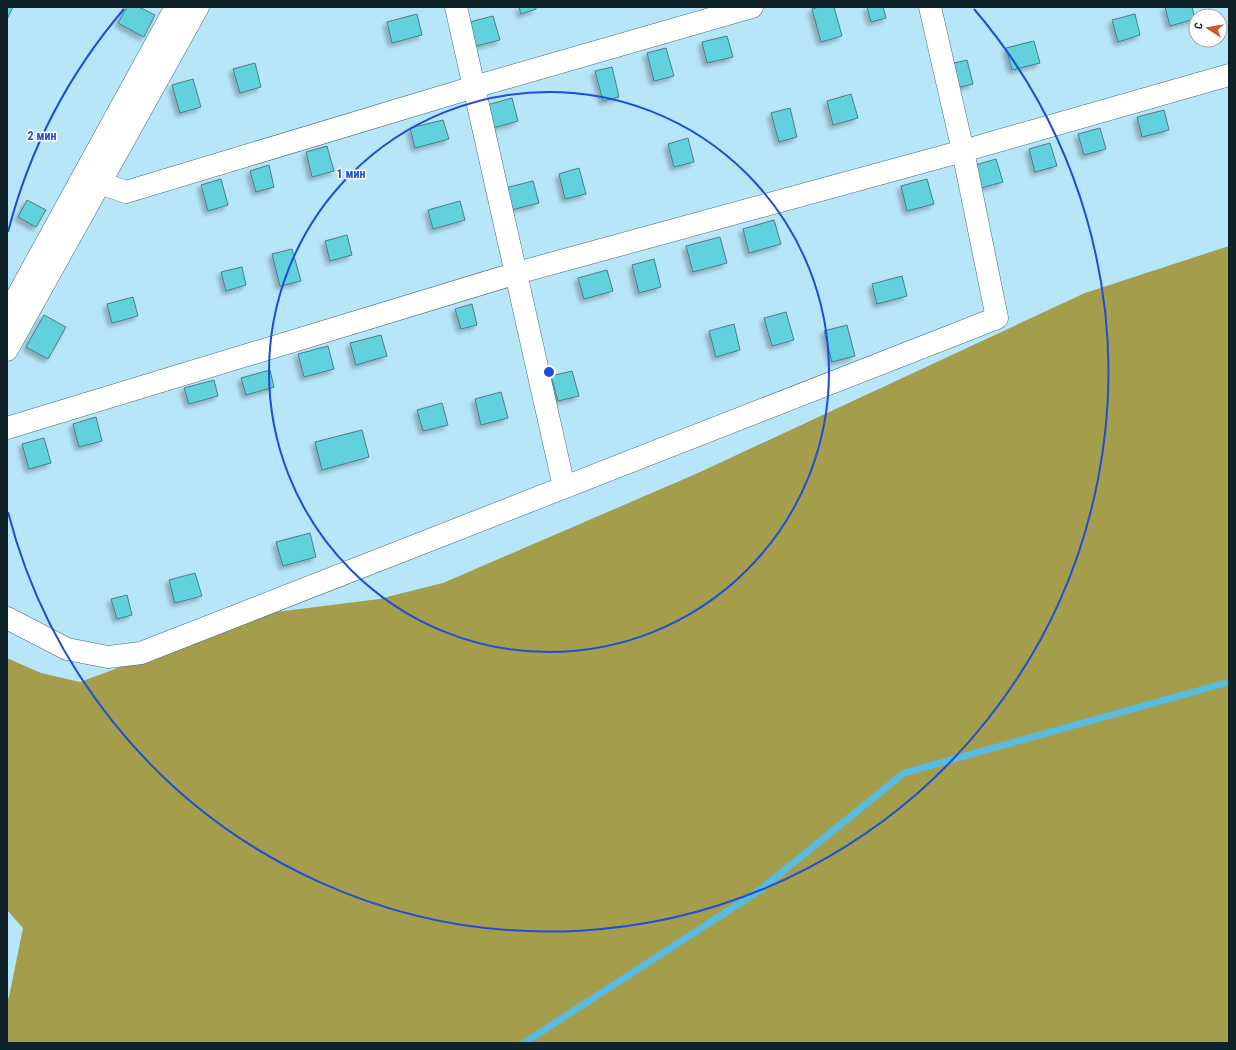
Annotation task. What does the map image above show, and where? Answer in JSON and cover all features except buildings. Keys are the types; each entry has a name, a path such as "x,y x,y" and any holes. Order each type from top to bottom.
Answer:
{"lane":[{"path":"7,315 176,7"},
{"path":"7,350 198,7"},
{"path":"456,7 564,487"},
{"path":"100,183 126,192 474,87 752,7"},
{"path":"7,618 67,649 108,657 141,653 997,318 963,152 930,7"},
{"path":"7,428 517,273 963,152 1229,74"}],"shaded area":[{"path":"1229,246 1229,1043 7,1043 7,999 9,997 23,928 7,910 7,658 41,673 80,682 150,656 235,617 379,599 443,583 698,473 1085,293"}],"waterway":[{"path":"524,1043 760,890 904,773 1229,682"}]}
